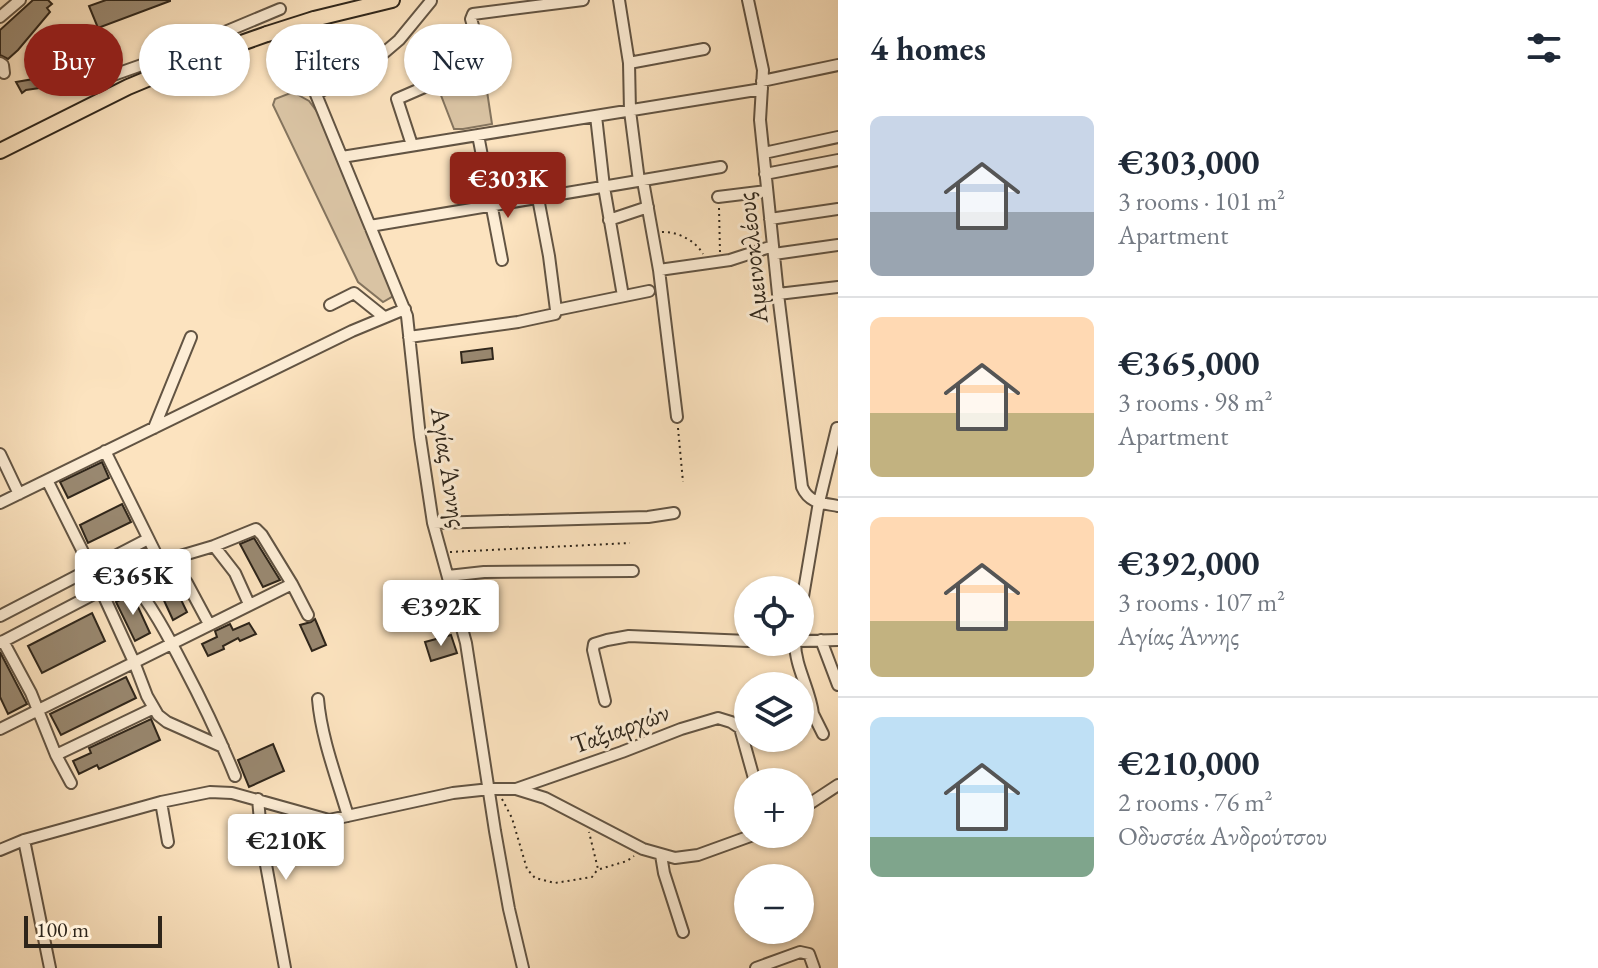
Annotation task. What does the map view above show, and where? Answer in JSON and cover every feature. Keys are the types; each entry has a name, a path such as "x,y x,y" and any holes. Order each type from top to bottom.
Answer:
{"highway":[{"path":"0,151 128,87 193,60 314,19 392,0"}],"street":[{"path":"0,17 20,0"},
{"path":"412,145 397,99 482,62 471,19 473,14 583,0"},
{"path":"619,0 629,63 630,111 659,270 677,417"},
{"name":"Αμεινοκλέους","path":"748,0 761,59 760,120 765,174 802,487 807,497 819,502"},
{"path":"388,49 431,1"},
{"path":"123,72 280,8"},
{"path":"629,63 704,49"},
{"path":"342,157 630,111 762,85 838,65"},
{"name":"Αγίας Άννης","path":"317,96 405,309 433,523 466,643 493,789 509,909 523,968"},
{"path":"596,116 604,187 623,296"},
{"path":"478,135 502,260"},
{"path":"764,153 838,137"},
{"path":"765,174 838,160"},
{"path":"370,226 721,167"},
{"path":"718,197 767,191"},
{"path":"409,337 555,314 549,256 538,198"},
{"path":"609,220 648,207"},
{"path":"770,219 838,209"},
{"path":"659,270 773,250 838,245"},
{"path":"778,294 838,287"},
{"path":"556,310 649,291"},
{"path":"330,305 354,293 384,317"},
{"path":"0,503 405,309"},
{"path":"154,428 191,337"},
{"path":"806,576 819,502 836,446 837,428"},
{"path":"105,451 148,539 187,583 209,624"},
{"path":"0,454 19,494"},
{"path":"47,480 91,568"},
{"path":"819,502 838,506"},
{"path":"433,523 648,517 674,513"},
{"path":"71,783 31,693 2,642 128,576 164,560 214,546 256,529 308,615"},
{"path":"0,616 148,539"},
{"path":"214,546 235,573 249,604"},
{"path":"448,576 484,572 633,571"},
{"path":"128,576 145,596 172,643 215,728 235,776"},
{"path":"0,729 292,584"},
{"path":"101,590 158,715 223,747"},
{"path":"605,701 594,644 629,636 734,640"},
{"path":"821,640 838,685"},
{"path":"814,641 838,640"},
{"path":"318,699 326,740 348,816"},
{"path":"56,755 154,708"},
{"path":"814,716 823,734"},
{"name":"Ταξιαρχών","path":"516,789 681,729 718,718 734,723"},
{"path":"814,801 838,785"},
{"path":"0,850 24,840 161,802 210,792 258,799 329,820 453,793 516,789 545,798 643,849 661,855 675,858 698,855 734,842"},
{"path":"258,799 259,823 285,968"},
{"path":"161,802 168,842"},
{"path":"24,840 50,968"},
{"path":"661,855 683,932"},
{"path":"756,968 772,965 800,952 809,954 814,968"}],"path":[{"path":"653,236 661,232 677,234 699,248 711,262 720,253 718,197"},
{"path":"677,417 683,482"},
{"path":"441,553 630,543"},
{"path":"493,789 512,818 527,869 535,878 555,883 592,877 598,869 627,861 643,849"},
{"path":"586,819 598,869"}],"shaded area":[{"path":"300,96 309,101 318,113 395,295 383,302 358,282 273,105 275,99"},
{"path":"441,96 488,96 492,124 454,129"}],"building":[{"path":"33,0 48,0 52,4 47,8 50,12 40,24 24,24 24,43 8,59 0,55 0,30"},
{"path":"106,0 170,0 109,24 96,24 89,6"},
{"path":"24,81 22,93 16,82"},
{"path":"492,348 493,359 462,363 461,352"},
{"path":"102,462 109,478 68,498 60,482"},
{"path":"122,504 131,522 88,543 80,525"},
{"path":"254,538 280,580 263,587 240,544"},
{"path":"169,575 187,612 173,620 155,581"},
{"path":"132,594 150,633 135,641 116,602"},
{"path":"92,613 105,641 42,673 28,646"},
{"path":"315,619 326,645 312,651 300,625"},
{"path":"249,623 256,634 240,641 238,638 208,656 202,644 217,637 215,631 230,624 233,630"},
{"path":"451,635 457,653 431,661 425,642"},
{"path":"0,652 27,704 8,714 0,697"},
{"path":"126,677 136,698 61,735 50,714"},
{"path":"151,719 160,740 99,769 97,765 79,774 73,761 91,753 89,748"},
{"path":"273,744 284,771 249,787 238,760"}]}
